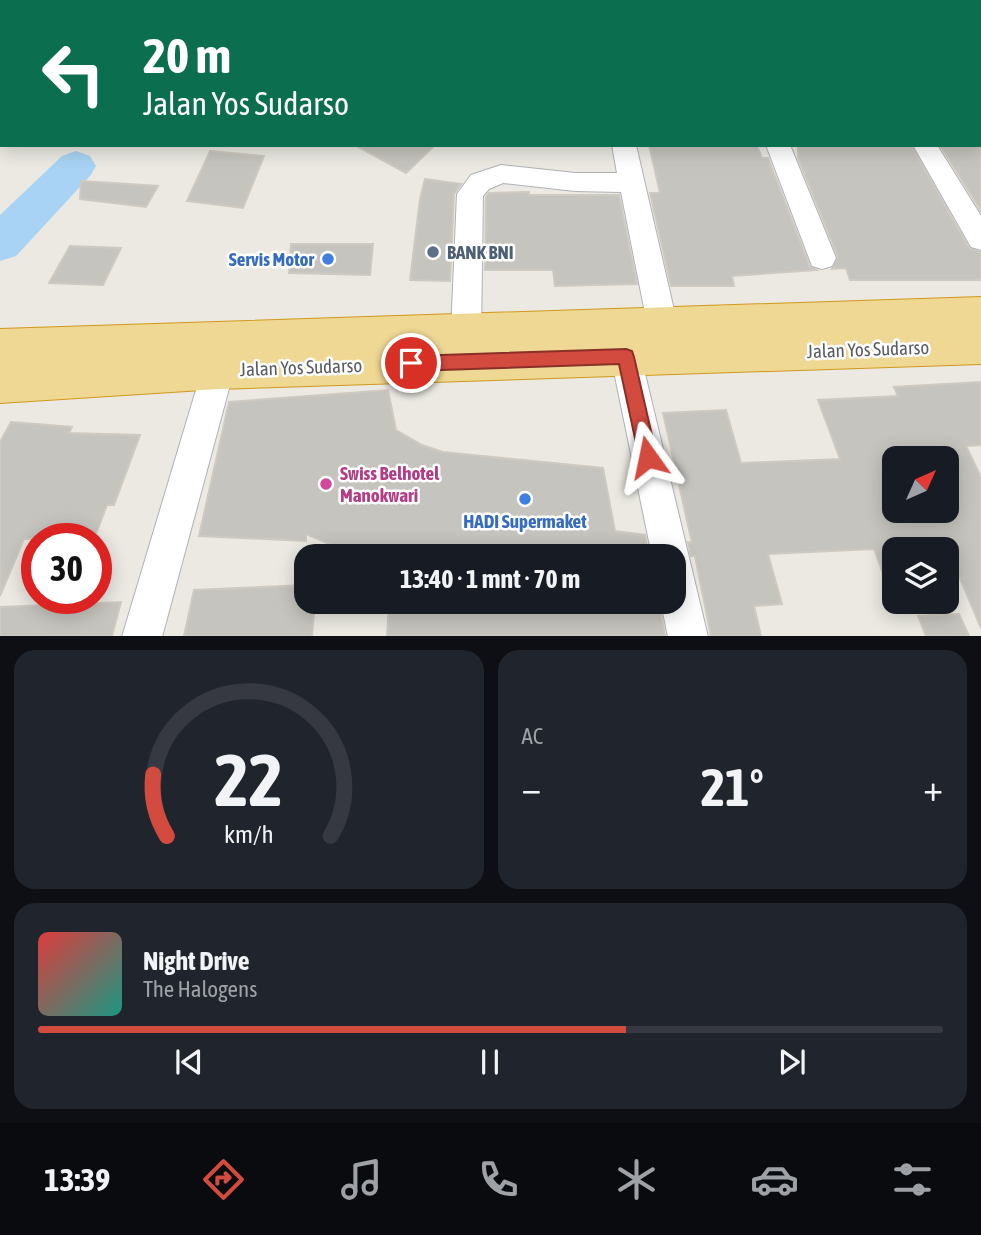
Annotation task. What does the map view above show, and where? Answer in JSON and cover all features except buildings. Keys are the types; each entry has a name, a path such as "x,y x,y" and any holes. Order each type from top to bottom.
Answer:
{"highway":[{"name":"Jalan Yos Sudarso","path":"0,384 218,370 626,357 918,331 981,313"},
{"name":"Jalan Yos Sudarso","path":"0,346 466,332 662,323 918,331 981,346"}],"street":[{"path":"624,147 662,323"},
{"path":"779,147 822,258"},
{"path":"926,147 981,239"},
{"path":"466,332 470,194 480,182 501,174 575,183 632,183"},
{"path":"626,357 668,544"},
{"path":"142,636 218,370"},
{"path":"683,614 688,636"}],"waterway":[{"path":"0,243 76,166"}],"place":[{"name":"BANK BNI","path":"433,252"},
{"name":"Servis Motor","path":"328,259"},
{"name":"Swiss Belhotel Manokwari","path":"326,484"},
{"name":"HADI Supermaket","path":"525,499"}],"route":[{"path":"411,363 626,357 648,457"}]}
